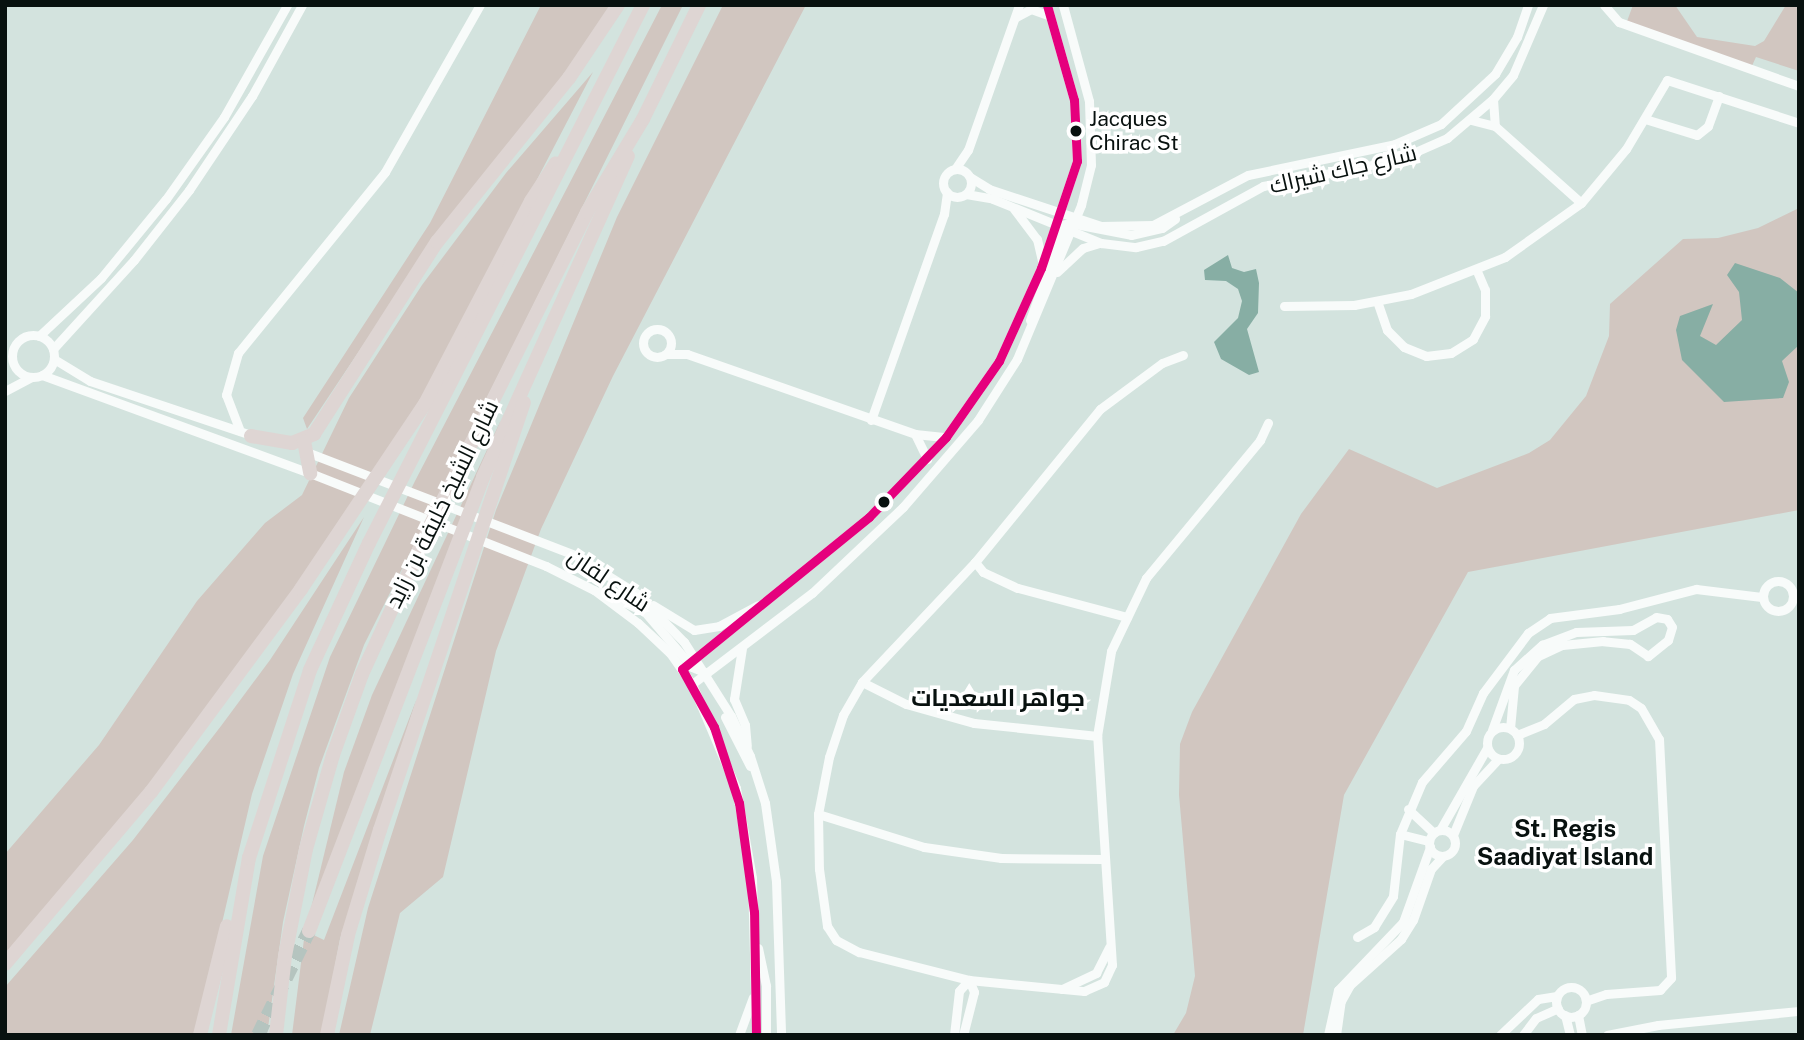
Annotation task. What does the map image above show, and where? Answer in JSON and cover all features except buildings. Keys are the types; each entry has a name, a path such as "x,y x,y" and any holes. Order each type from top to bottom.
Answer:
{"highway":[{"path":"310,473 308,449 317,429 454,218 575,70 618,5"},
{"name":"شارع الشيخ خليفة بن زايد","path":"219,1035 249,858 281,751 328,628 643,5"},
{"name":"شارع الشيخ خليفة بن زايد","path":"276,1035 285,956 306,849 358,683 429,528 587,212 643,119 699,5"},
{"path":"309,931 484,477 643,119"},
{"path":"5,964 159,782 301,589 425,404 531,201 575,141"},
{"path":"327,1035 348,935 380,830 455,599 554,319"},
{"path":"246,434 308,449"},
{"path":"200,1035 249,858"}],"street":[{"path":"5,368 20,340 39,336 93,287 172,190 236,98 287,5"},
{"path":"5,391 37,376 189,190 252,96 302,5"},
{"path":"246,434 226,396 238,353 385,172 480,5"},
{"path":"871,420 944,214 947,192 945,176 955,169 968,150 1019,5"},
{"path":"692,684 829,578 929,480 978,421 1027,339 1054,276 1067,222 1079,134 1074,100 1047,5"},
{"path":"756,774 704,675 689,664 847,538 946,437 999,360 1041,268 1089,177 1092,132 1083,74 1063,5"},
{"name":"شارع جاك شيراك","path":"947,192 1067,222 1131,228 1181,212 1257,172 1395,144 1441,124 1495,74 1517,37 1528,5"},
{"name":"شارع جاك شيراك","path":"955,169 1067,222 1101,243 1125,247 1163,241 1248,192 1287,180 1410,156 1471,120 1493,99 1521,61 1543,5"},
{"path":"1604,5 1619,22 1799,86"},
{"path":"1015,19 1031,9 1050,16"},
{"path":"1284,306 1331,307 1377,301 1477,271 1531,241 1581,203 1645,119 1667,80 1799,123"},
{"path":"1645,119 1697,135 1708,126 1719,96"},
{"path":"1493,99 1495,127"},
{"path":"1471,120 1495,127 1581,203"},
{"path":"944,214 964,195 969,176 968,150"},
{"path":"1013,208 1040,246 1041,268"},
{"path":"1027,339 1067,222"},
{"path":"1054,276 1079,251 1101,243"},
{"path":"1377,301 1387,330 1404,347 1426,356 1451,353 1473,339 1485,316 1485,290 1477,271"},
{"path":"687,354 669,337 653,330 643,340 648,354 687,354 871,420 915,434 946,437"},
{"path":"39,336 53,354 90,381 246,434"},
{"path":"666,354 669,337"},
{"path":"1183,355 1162,363 1100,410 975,562 862,682 843,715 829,757 818,814 819,869 827,926 836,940 859,952 969,980 1060,989 1096,972 1111,939 1103,859 1097,736 1111,651 1146,578 1174,539 1260,440 1268,424"},
{"path":"12,358 18,371 37,376"},
{"name":"شارع لفان","path":"37,376 310,473 532,561 594,590 704,675 746,748 756,774 773,853 781,1034"},
{"path":"915,434 927,459"},
{"name":"شارع لفان","path":"308,449 541,540 593,564 649,604 689,664 692,684 725,756 739,803 751,878 756,1035"},
{"path":"975,562 984,572 1018,588 1127,617"},
{"path":"1357,937 1374,927 1393,896 1400,834 1408,809 1422,782 1466,731 1507,658 1528,633 1550,618 1619,609 1696,589 1762,597"},
{"path":"649,604 698,630 719,626 763,604"},
{"path":"1328,1035 1338,990 1404,922 1433,838 1487,748 1508,680 1531,653 1576,632 1633,630 1656,617 1667,619 1672,627 1668,640 1648,656 1630,644 1583,642 1562,645 1538,656 1514,686 1510,728"},
{"path":"1630,644 1633,630"},
{"path":"743,647 734,695 746,730 746,748"},
{"path":"862,682 886,696 974,723 1097,736"},
{"path":"1517,735 1544,724 1574,699 1594,695 1629,700 1641,708 1659,739 1671,978 1660,990 1621,996 1606,994 1586,1001 1578,1015 1582,1035"},
{"path":"1492,730 1510,728"},
{"path":"1336,1035 1342,1001 1350,985 1401,939 1413,920 1431,869 1454,847 1452,835 1473,786 1498,759 1513,755 1519,746 1517,735 1510,728"},
{"path":"1487,748 1498,759"},
{"path":"1408,809 1433,838 1442,857"},
{"path":"818,814 924,847 1001,858 1103,859"},
{"path":"1400,834 1433,838 1452,835"},
{"path":"755,940 765,974 766,1035"},
{"path":"954,1035 959,991 969,980"},
{"path":"963,1035 974,992 969,980"},
{"path":"1500,1035 1538,999 1557,996 1567,988 1576,988 1586,1001"},
{"path":"739,1035 756,989"},
{"path":"1557,996 1558,1008 1565,1016 1570,1035"},
{"path":"1523,1035 1536,1018 1558,1008"},
{"path":"1607,1035 1658,1025 1799,1011"},
{"path":"1565,1016 1578,1015"}],"shaded area":[{"path":"541,5 612,5 560,83 446,221 307,429 303,418 430,223"},
{"path":"662,5 683,5 364,645 319,768 304,826 283,922 267,1035 231,1035 263,856 330,657 415,481"},
{"path":"723,5 806,5 613,376 541,529 496,651 443,877 400,913 370,1035 339,1035 368,908 496,510 617,217"},
{"path":"1633,5 1675,5 1697,37 1755,46 1764,41 1786,5 1799,5 1799,71 1756,57 1751,68 1626,24"},
{"path":"593,72 428,389 337,533 150,784 5,956 5,854 99,745 197,601 265,523 302,495 349,398 422,285 506,173"},
{"path":"1799,208 1799,510 1468,572 1344,795 1303,1035 1173,1035 1186,1013 1195,976 1179,795 1180,744 1192,712 1301,514 1349,449 1437,488 1529,453 1550,440 1586,396 1609,336 1610,304 1683,239 1718,238 1758,228"},
{"path":"1228,255 1232,268 1244,272 1256,269 1259,283 1258,313 1247,329 1259,372 1249,375 1221,359 1214,342 1238,318 1242,301 1238,289 1226,281 1205,280 1204,270"},
{"path":"1735,263 1780,278 1799,293 1799,345 1782,361 1789,382 1783,398 1724,402 1682,360 1676,330 1680,316 1713,304 1700,336 1716,345 1742,320 1739,292 1727,275"},
{"path":"501,420 307,925 344,772 372,695"},
{"path":"364,517 293,674 252,794 196,1035 5,1035 5,987 133,840 221,726 270,660"},
{"path":"417,698 340,939 322,1035 292,1035 305,931 324,940"}],"tunnel":[{"path":"258,1035 309,931"}],"transit line":[{"path":"756,1035 754,912 739,803 714,727 682,669 869,517 946,437 999,361 1041,268 1077,161 1074,100 1047,5"}],"place":[{"name":"Jacques Chirac St","path":"1076,131"}],"district":[{"name":"جواهر السعديات","path":"998,698"},
{"name":"St. Regis Saadiyat Island","path":"1565,843"}]}
